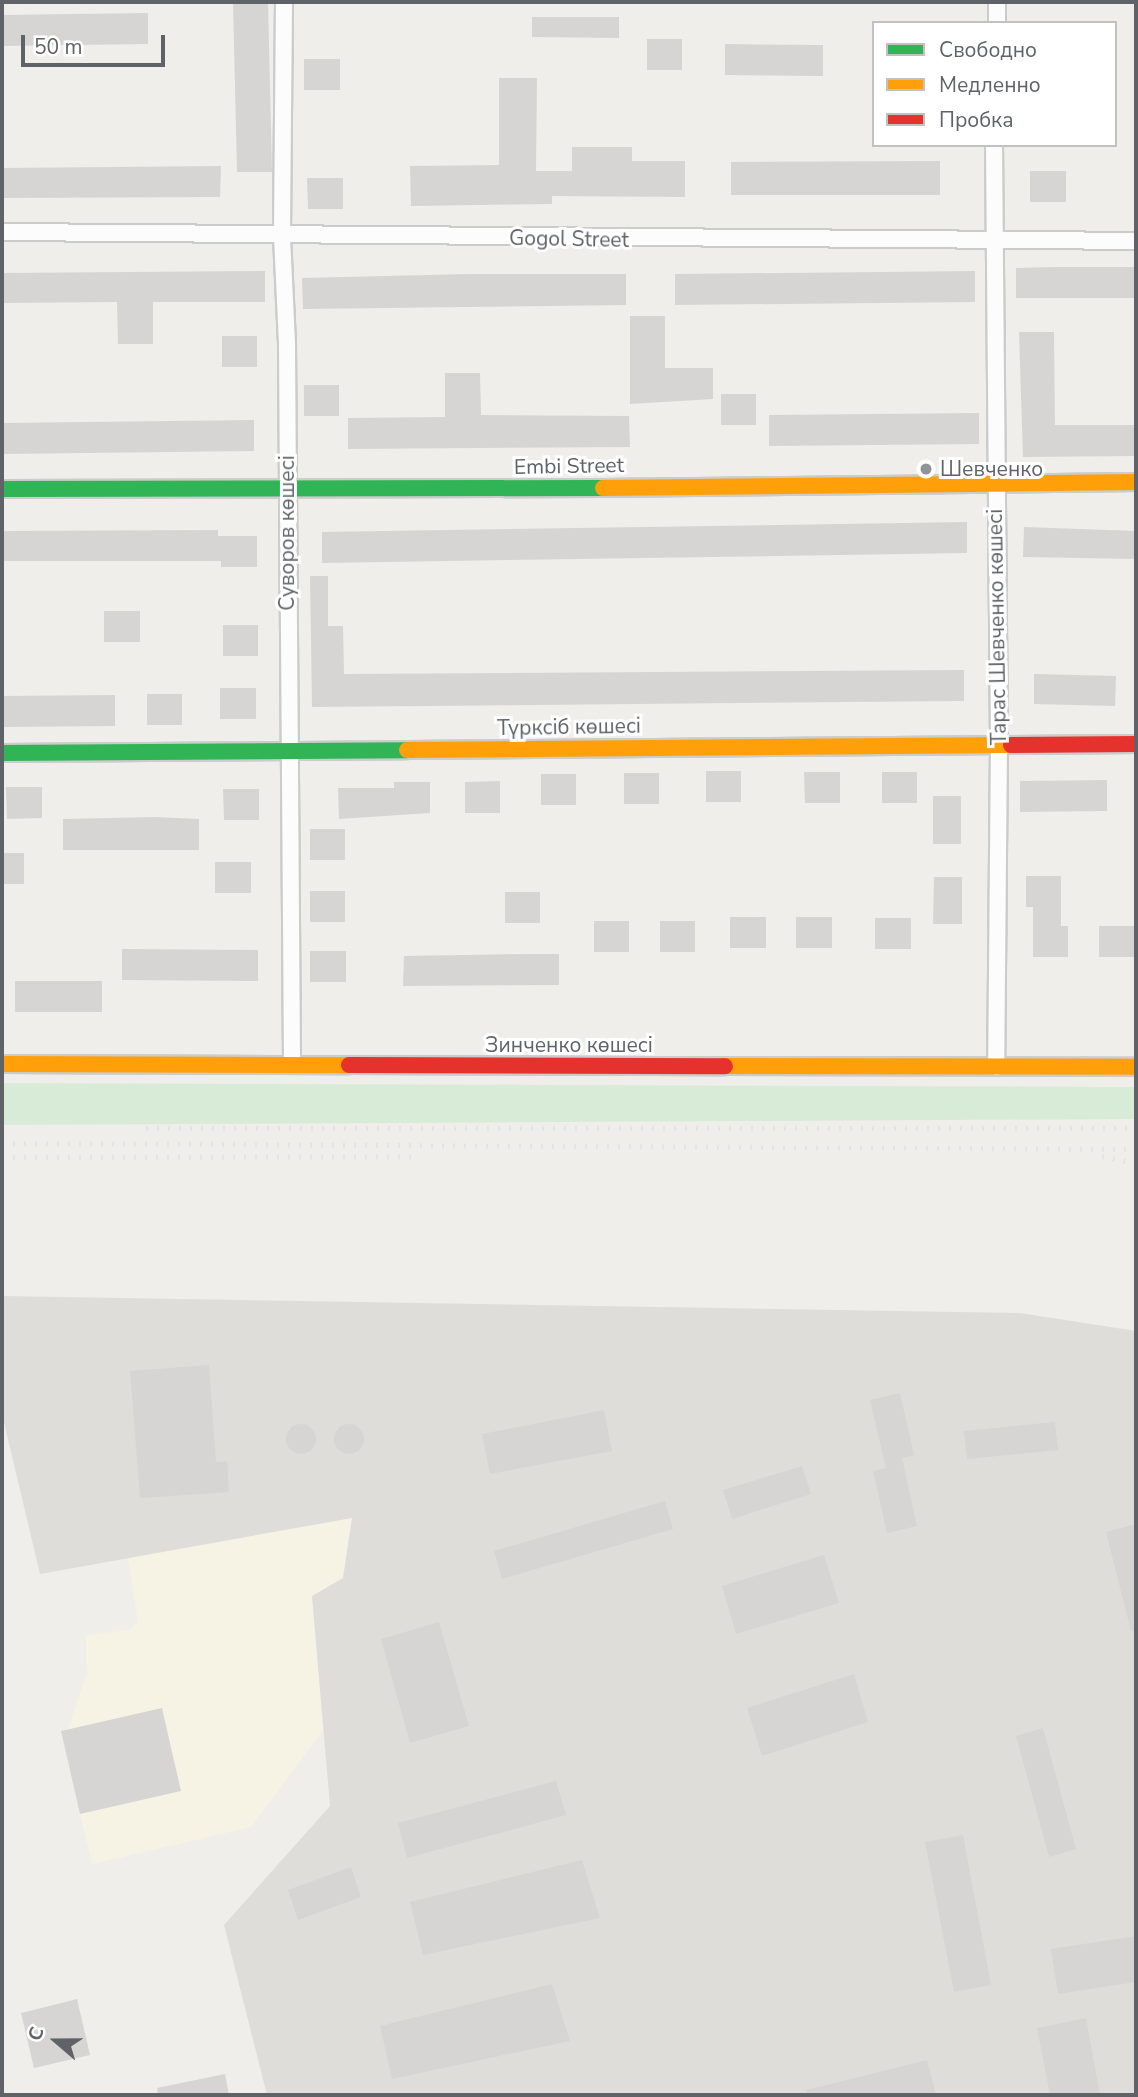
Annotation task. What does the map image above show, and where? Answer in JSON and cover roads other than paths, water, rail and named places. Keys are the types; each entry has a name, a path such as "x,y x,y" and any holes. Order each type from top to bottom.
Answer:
{"street":[{"name":"Суворов көшесі","path":"284,2 282,237 288,491 287,751 292,1065"},
{"path":"997,2 997,21"},
{"name":"Тарас Шевченко көшесі","path":"994,147 992,243 999,742 996,1068"},
{"name":"Gogol Street","path":"2,232 282,237 1136,242"},
{"name":"Embi Street","path":"2,489 288,491 1136,482"},
{"name":"Түрксіб көшесі","path":"2,752 999,742 1136,744"},
{"name":"Зинченко көшесі","path":"2,1064 1136,1067"}],"railway":[{"path":"146,1128 1136,1128"},
{"path":"2,1143 1136,1149"},
{"path":"2,1157 415,1156"},
{"path":"1102,1156 1136,1163"}],"place":[{"name":"Шевченко","path":"926,469"}]}
